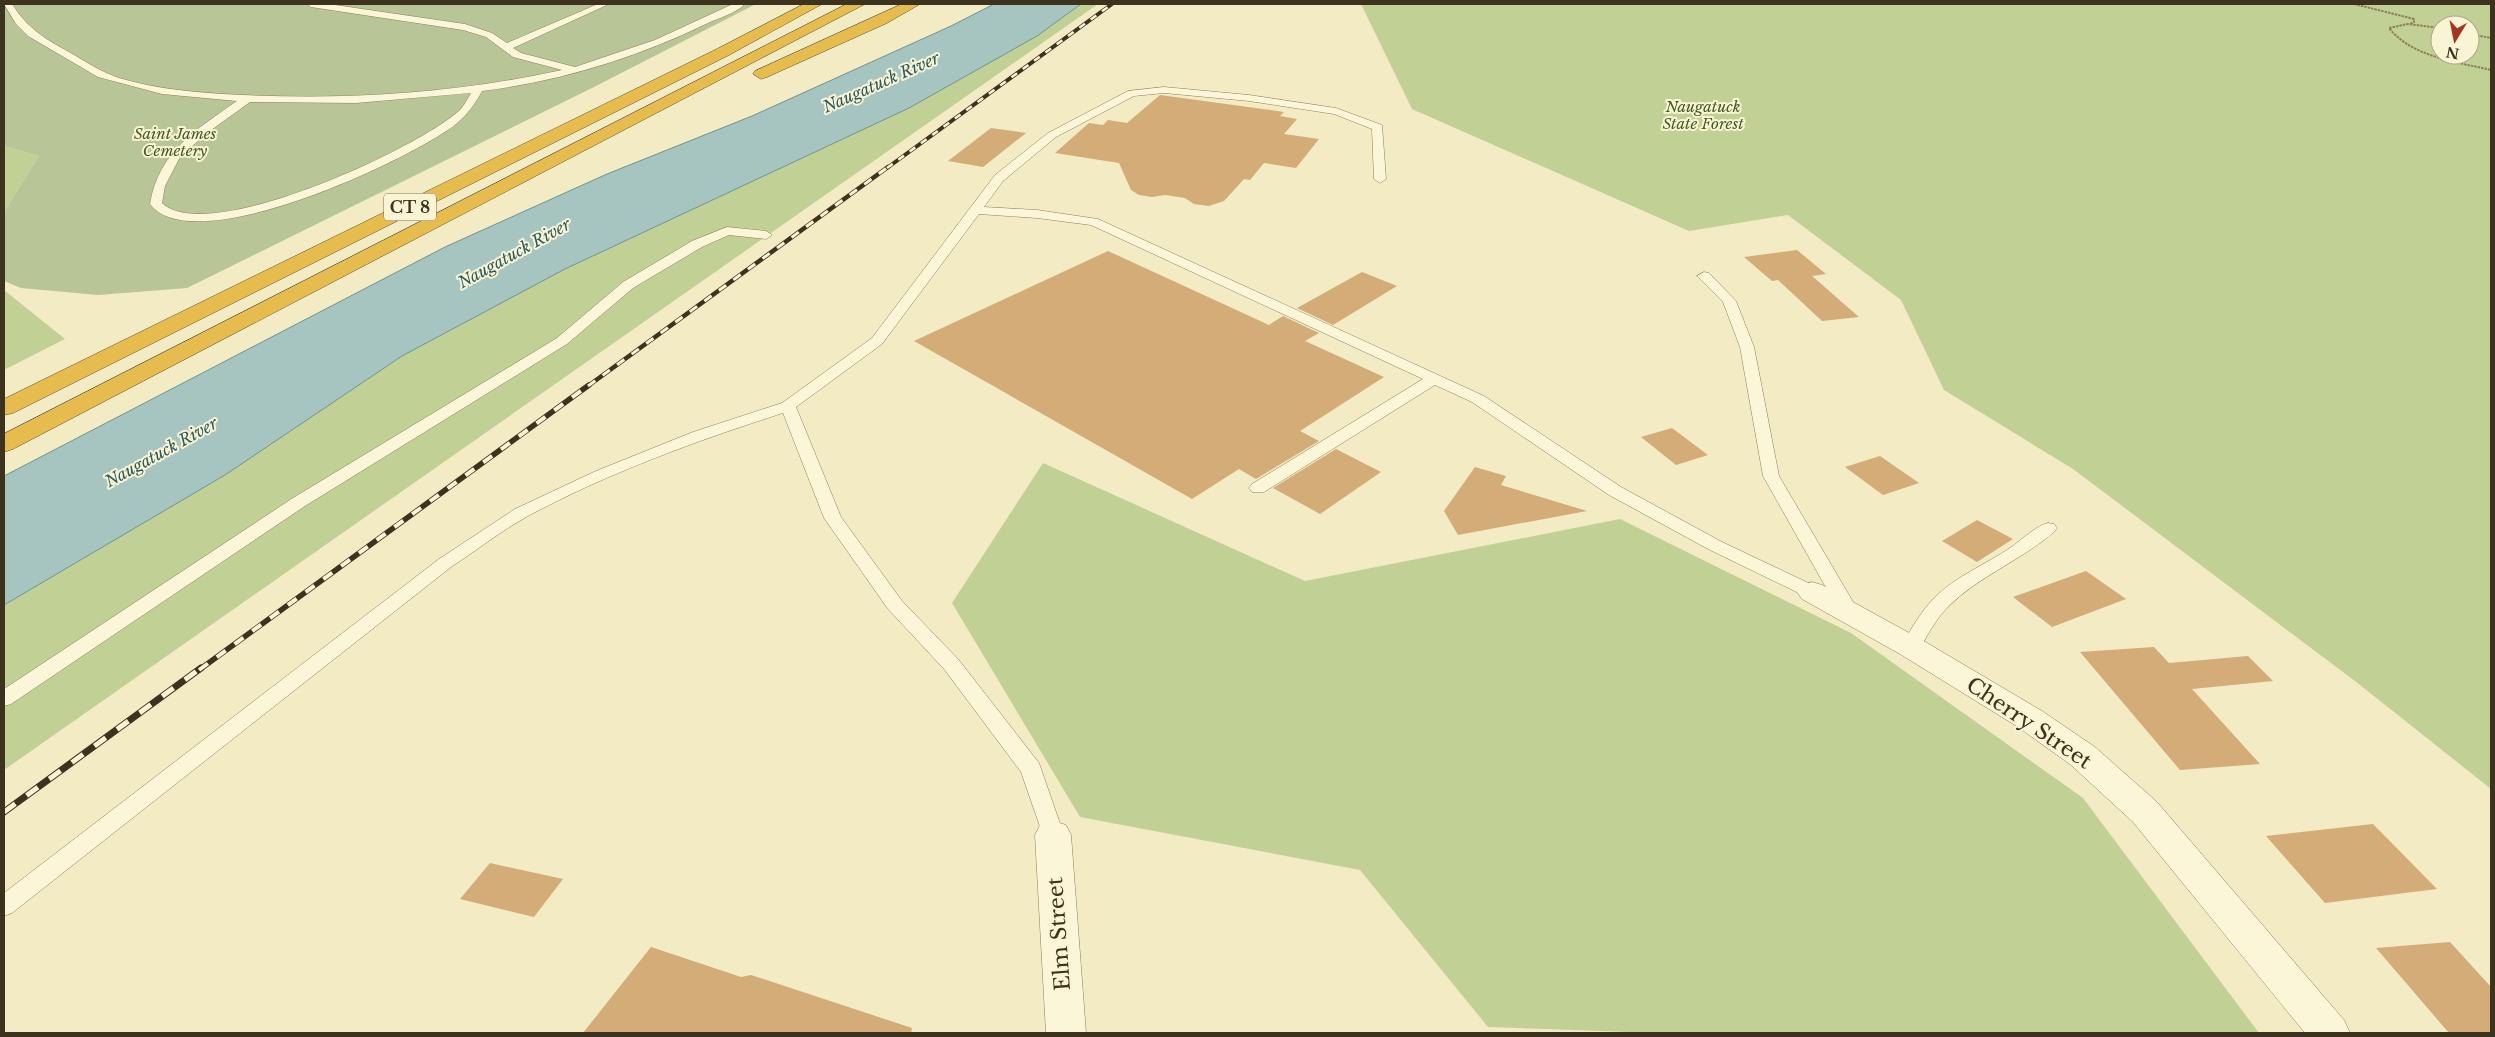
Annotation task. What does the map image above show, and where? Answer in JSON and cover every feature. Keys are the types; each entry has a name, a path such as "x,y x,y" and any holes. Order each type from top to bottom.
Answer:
{"highway":[{"name":"CT 8","path":"4,408 417,204 815,4"},
{"name":"CT 8","path":"4,444 858,4"},
{"path":"477,201 882,20 913,4"},
{"path":"417,204 761,13"}],"street":[{"name":"Cherry Street","path":"1812,592 1911,647 2030,719 2083,756 2145,812 2330,1033"},
{"name":"Elm Street","path":"1052,835 1066,1033"}],"lane":[{"path":"8,4 17,21 37,38 102,75 151,88 189,94 248,98 332,100 375,99 478,89 576,70 646,46 740,4"},
{"path":"311,4 422,19 465,27 489,35 525,57 576,70"},
{"path":"507,47 604,4"},
{"path":"248,98 186,144 173,157 164,170 157,189 156,204 160,208 179,215 222,216 252,212 324,189 391,157 453,122 471,104 478,89"},
{"path":"4,906 445,563 521,513 602,475 699,435 788,406 877,341 1000,178 1052,135 1132,93 1164,90 1249,98 1336,111 1378,127 1380,179"},
{"path":"977,210 1037,214 1094,222 1478,400 1615,491 1716,546 1812,592"},
{"path":"4,699 299,502 562,341 628,285 697,244 727,231 766,235"},
{"path":"1704,276 1729,301 1747,347 1771,476 1848,612"},
{"path":"1258,488 1434,379"},
{"path":"788,406 833,518 895,605 951,664 1031,769 1052,835"},
{"path":"1911,647 1931,612 1955,590 2030,545 2048,528"}],"path":[{"path":"2354,4 2405,15 2414,19 2414,22 2410,24"},
{"path":"2430,27 2396,24 2389,28 2393,37 2407,45 2491,70"}],"green space":[{"name":"Saint James Cemetery","path":"4,4 756,4 592,88 187,288 98,295 21,288 4,281 4,212 39,156 4,146"},
{"path":"1081,4 1098,4 4,770 4,605 225,475 402,356 565,269 909,108 1037,36"},
{"name":"Naugatuck State Forest","path":"1361,4 2491,4 2491,789 2355,681 2073,469 1944,390 1901,300 1788,215 1689,231 1412,109"},
{"path":"4,146 39,156 4,212"},
{"path":"4,290 65,339 4,370"},
{"path":"1043,463 1305,581 1620,519 1851,633 2083,798 2259,1033 1657,1033 1488,1027 1360,870 1080,817 952,603"}],"water":[{"name":"Naugatuck River","path":"994,4 1081,4 1037,36 909,108 565,269 402,356 225,475 4,605 4,476 445,247 607,174 752,116 951,26"}],"building":[{"path":"1160,95 1284,112 1280,116 1297,119 1284,134 1319,139 1296,168 1264,163 1250,180 1244,179 1224,201 1209,206 1194,204 1185,198 1165,195 1152,197 1139,195 1131,190 1119,163 1055,153 1089,123 1103,125 1108,120 1127,123"},
{"path":"991,128 1026,133 983,167 948,161"},
{"path":"1797,250 1826,274 1812,276 1859,317 1822,321 1778,280 1772,281 1744,257"},
{"path":"1108,251 1269,325 1283,316 1319,333 1305,341 1384,377 1300,431 1319,441 1256,479 1239,469 1192,499 914,341"},
{"path":"1362,272 1397,286 1333,325 1297,308"},
{"path":"1672,428 1708,455 1676,465 1641,437"},
{"path":"1336,449 1381,472 1320,514 1273,488"},
{"path":"1880,456 1919,483 1883,495 1845,467"},
{"path":"1475,467 1506,476 1501,485 1587,511 1458,535 1444,511"},
{"path":"1977,520 2013,539 1977,562 1942,541"},
{"path":"2086,571 2126,599 2052,627 2013,597"},
{"path":"2154,647 2169,663 2248,656 2273,681 2192,689 2260,764 2180,770 2080,652"},
{"path":"2373,824 2437,889 2325,903 2266,836"},
{"path":"490,863 563,879 534,917 460,899"},
{"path":"2450,942 2491,987 2491,1033 2449,1033 2376,948"},
{"path":"651,947 741,977 751,975 912,1028 911,1033 583,1033"}],"railway":[{"path":"887,168 1112,4"},
{"path":"588,386 888,167"},
{"path":"199,670 589,385"},
{"path":"4,812 201,668"}]}
